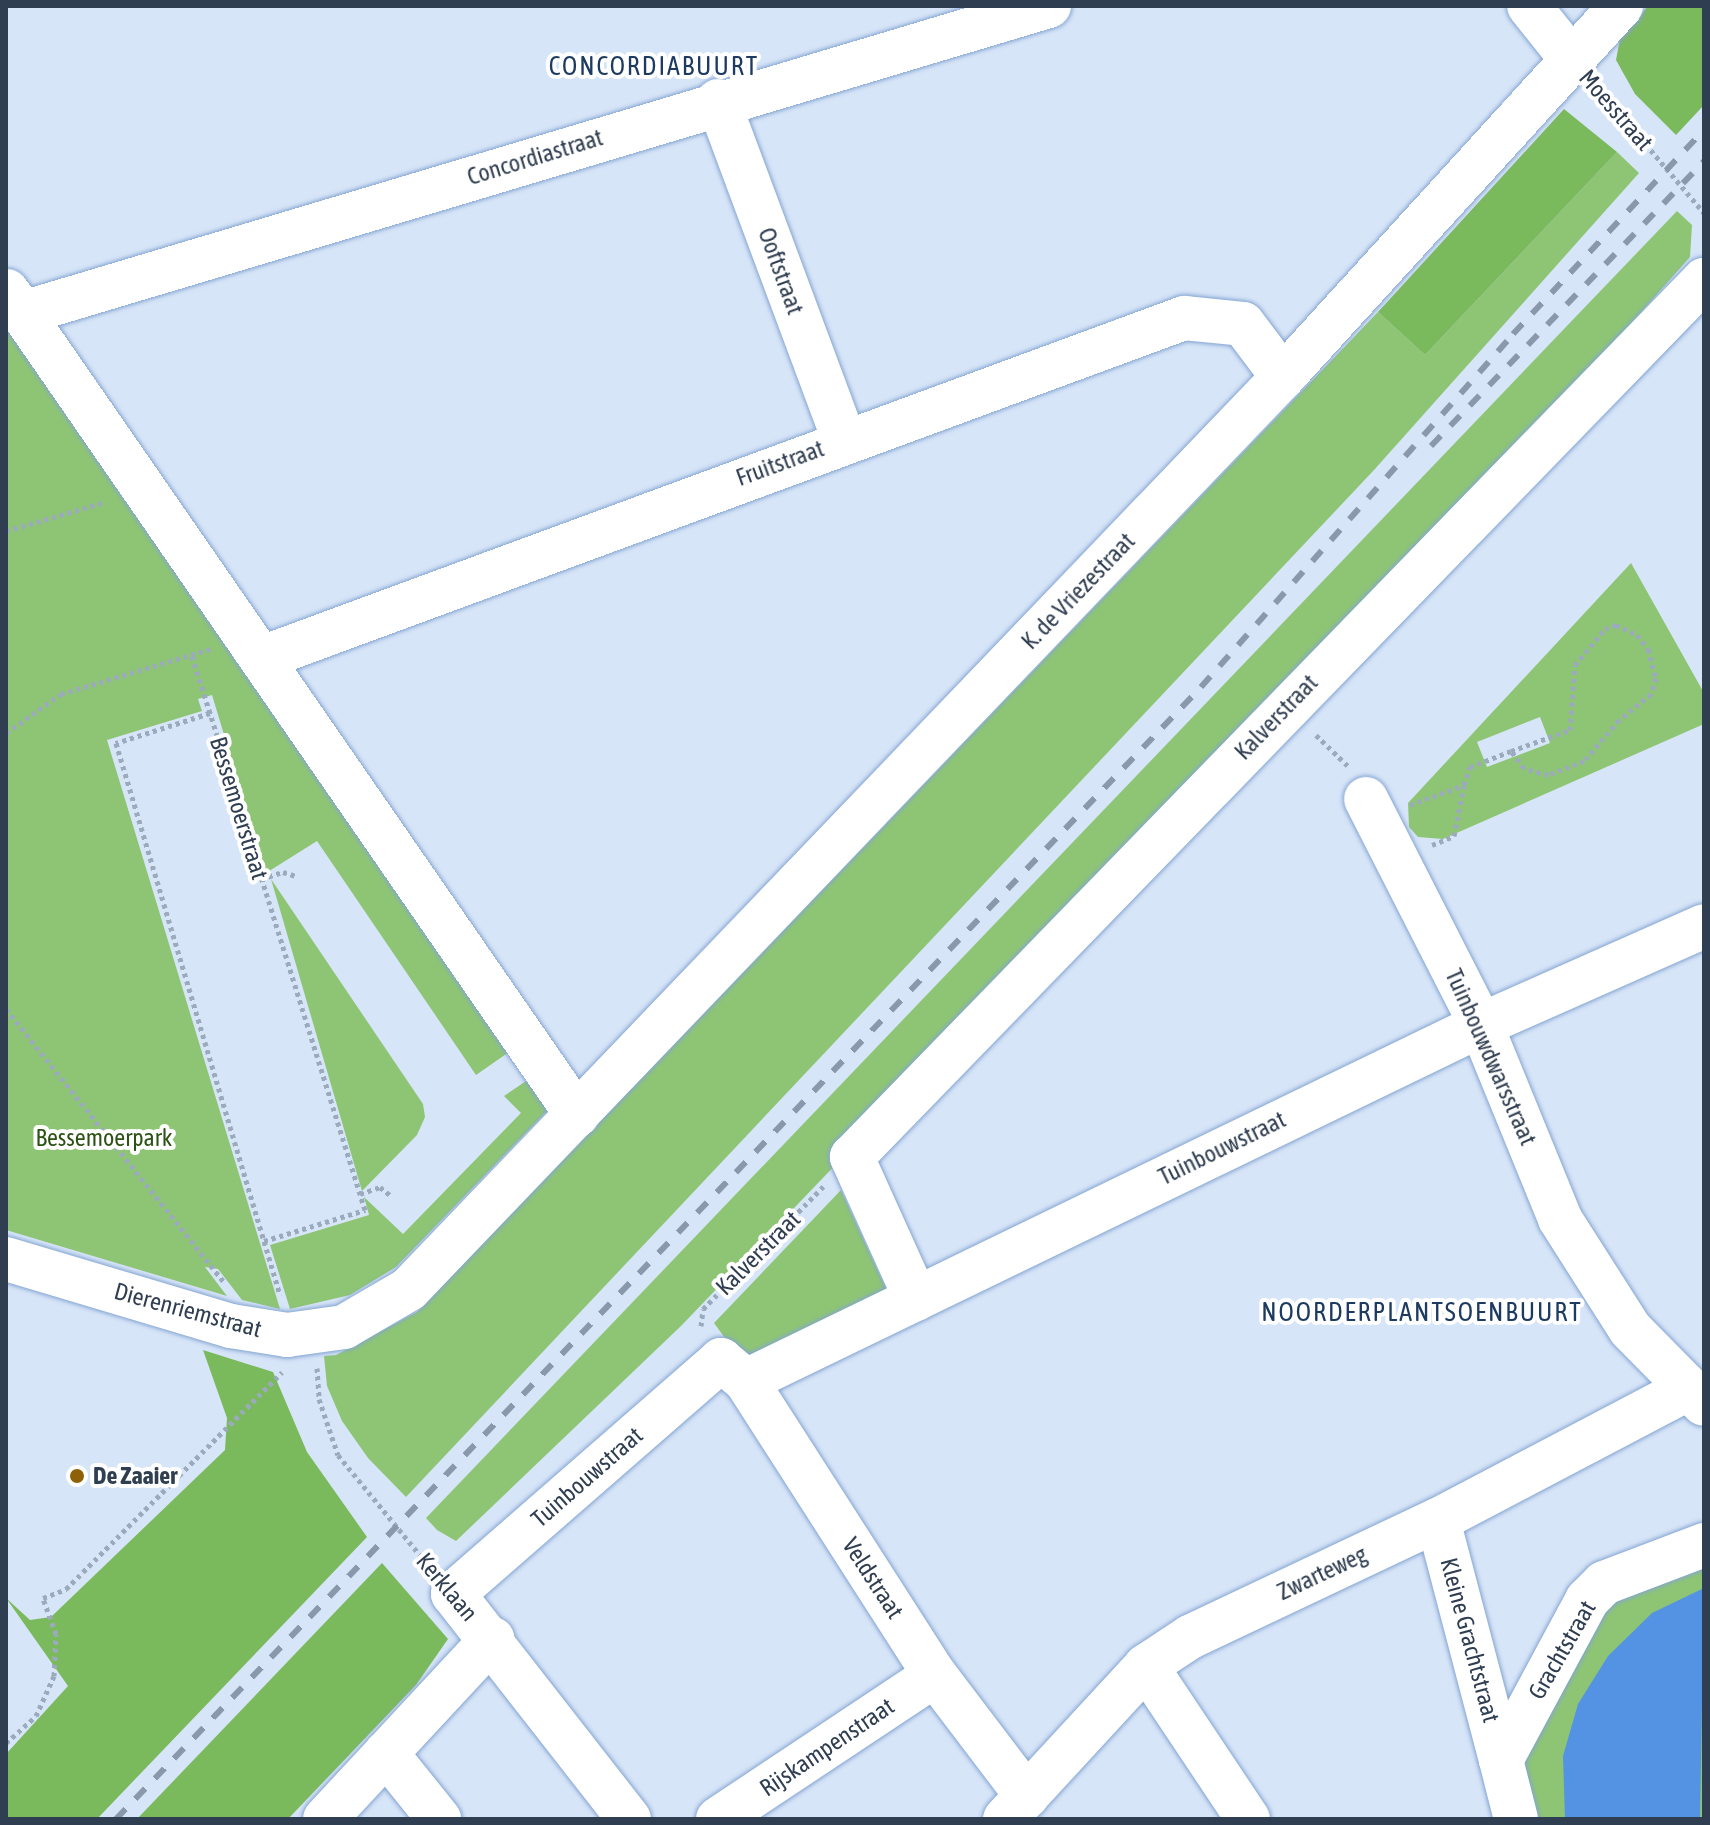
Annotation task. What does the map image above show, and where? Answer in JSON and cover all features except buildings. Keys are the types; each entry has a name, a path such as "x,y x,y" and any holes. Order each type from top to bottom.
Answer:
{"street":[{"name":"Concordiastraat","path":"14,301 1049,6"},
{"name":"Moesstraat","path":"1529,6 1573,61"},
{"name":"K. de Vriezestraat","path":"577,1115 1283,377 1621,6"},
{"name":"Ooftstraat","path":"718,101 844,440"},
{"name":"Kalverstraat","path":"852,1157 952,1061 1286,705 1704,280"},
{"path":"14,301 577,1115 409,1289 367,1316 303,1335"},
{"name":"Fruitstraat","path":"254,647 1184,318 1243,324 1283,377"},
{"name":"Tuinbouwdwarsstraat","path":"1371,808 1481,1025 1560,1219 1630,1329 1695,1397"},
{"name":"Tuinbouwstraat","path":"453,1594 734,1371 916,1299 1481,1025 1704,926"},
{"path":"852,1157 916,1299"},
{"name":"Dierenriemstraat","path":"6,1259 231,1326 303,1335"},
{"name":"Veldstraat","path":"734,1371 935,1675 1016,1808"},
{"name":"Zwarteweg","path":"1016,1808 1146,1666 1245,1609 1695,1397"},
{"name":"Kleine Grachtstraat","path":"1438,1520 1501,1760"},
{"name":"Grachtstraat","path":"1501,1760 1587,1600 1604,1583 1704,1545"},
{"name":"Kerklaan","path":"453,1594 492,1639 629,1819"},
{"path":"325,1819 492,1639"},
{"path":"1146,1666 1248,1819"},
{"name":"Rijskampenstraat","path":"718,1819 935,1675"},
{"path":"386,1753 439,1819"},
{"path":"1501,1760 1516,1819"}],"path":[{"name":"Moesstraat","path":"1573,61 1704,213"},
{"path":"6,531 145,490"},
{"path":"1397,860 1454,836 1470,767 1511,751 1570,730 1575,665 1605,629 1625,626 1637,635 1655,665 1651,694 1612,726 1584,761 1548,775 1524,768 1511,751"},
{"path":"6,733 61,694 192,656 254,647"},
{"path":"192,656 210,713"},
{"path":"1286,705 1356,774 1371,808 1464,785"},
{"name":"Bessemoerstraat","path":"303,1335 264,1241 116,743 210,713 360,1194"},
{"path":"261,879 283,872 296,876"},
{"path":"6,1009 235,1297 231,1326"},
{"name":"Kalverstraat","path":"734,1371 704,1335 703,1309 852,1157"},
{"path":"264,1241 365,1210 360,1194 380,1187 390,1195"},
{"path":"6,1743 36,1716 54,1676 56,1634 43,1598 66,1589 303,1335"},
{"name":"Kerklaan","path":"303,1335 319,1399 338,1455 453,1594"}],"green space":[{"path":"1648,6 1704,6 1704,105 1676,135 1635,94 1616,60 1620,39"},
{"path":"1564,109 1617,152 1425,355 1378,312"},
{"path":"1617,152 1639,173 1374,470 406,1497 368,1458 342,1421 327,1386 324,1356 336,1355 417,1312 1378,312 1425,355"},
{"path":"1677,211 1692,225 1690,257 1492,480 681,1326 456,1541 437,1530 426,1518"},
{"name":"Bessemoerpark","path":"6,323 125,501 135,498 218,635 509,1052 476,1075 317,841 266,873 212,695 198,699 202,711 107,740 280,1309 242,1300 218,1269 205,1267 227,1296 6,1230"},
{"path":"1631,563 1704,693 1704,724 1443,839 1418,837 1409,827 1408,803","holes":["1540,717 1550,743 1487,767 1477,742"]},
{"path":"271,879 423,1104 425,1117 417,1135 362,1191"},
{"path":"529,1079 548,1110 396,1267 350,1295 290,1309 270,1245 369,1215 364,1197 403,1234 521,1113 504,1096"},
{"path":"841,1190 890,1297 746,1367 714,1323"},
{"path":"203,1350 273,1372 307,1452 367,1537 97,1819 6,1819 6,1754 68,1686 6,1598 30,1620 51,1617 225,1450 227,1418"},
{"path":"1704,1557 1704,1819 1530,1819 1523,1791 1525,1759 1599,1607"},
{"path":"382,1563 448,1639 416,1685 288,1819 137,1819"}],"water":[{"path":"1704,1588 1700,1819 1565,1819 1563,1756 1578,1704 1608,1656 1652,1613"}],"railway":[{"path":"116,1819 1201,687 1513,334 1704,130"},
{"path":"1431,446 1704,161"}],"place":[{"name":"De Zaaier","path":"77,1476"}],"district":[{"name":"CONCORDIABUURT","path":"654,67"},
{"name":"NOORDERPLANTSOENBUURT","path":"1422,1313"}]}
